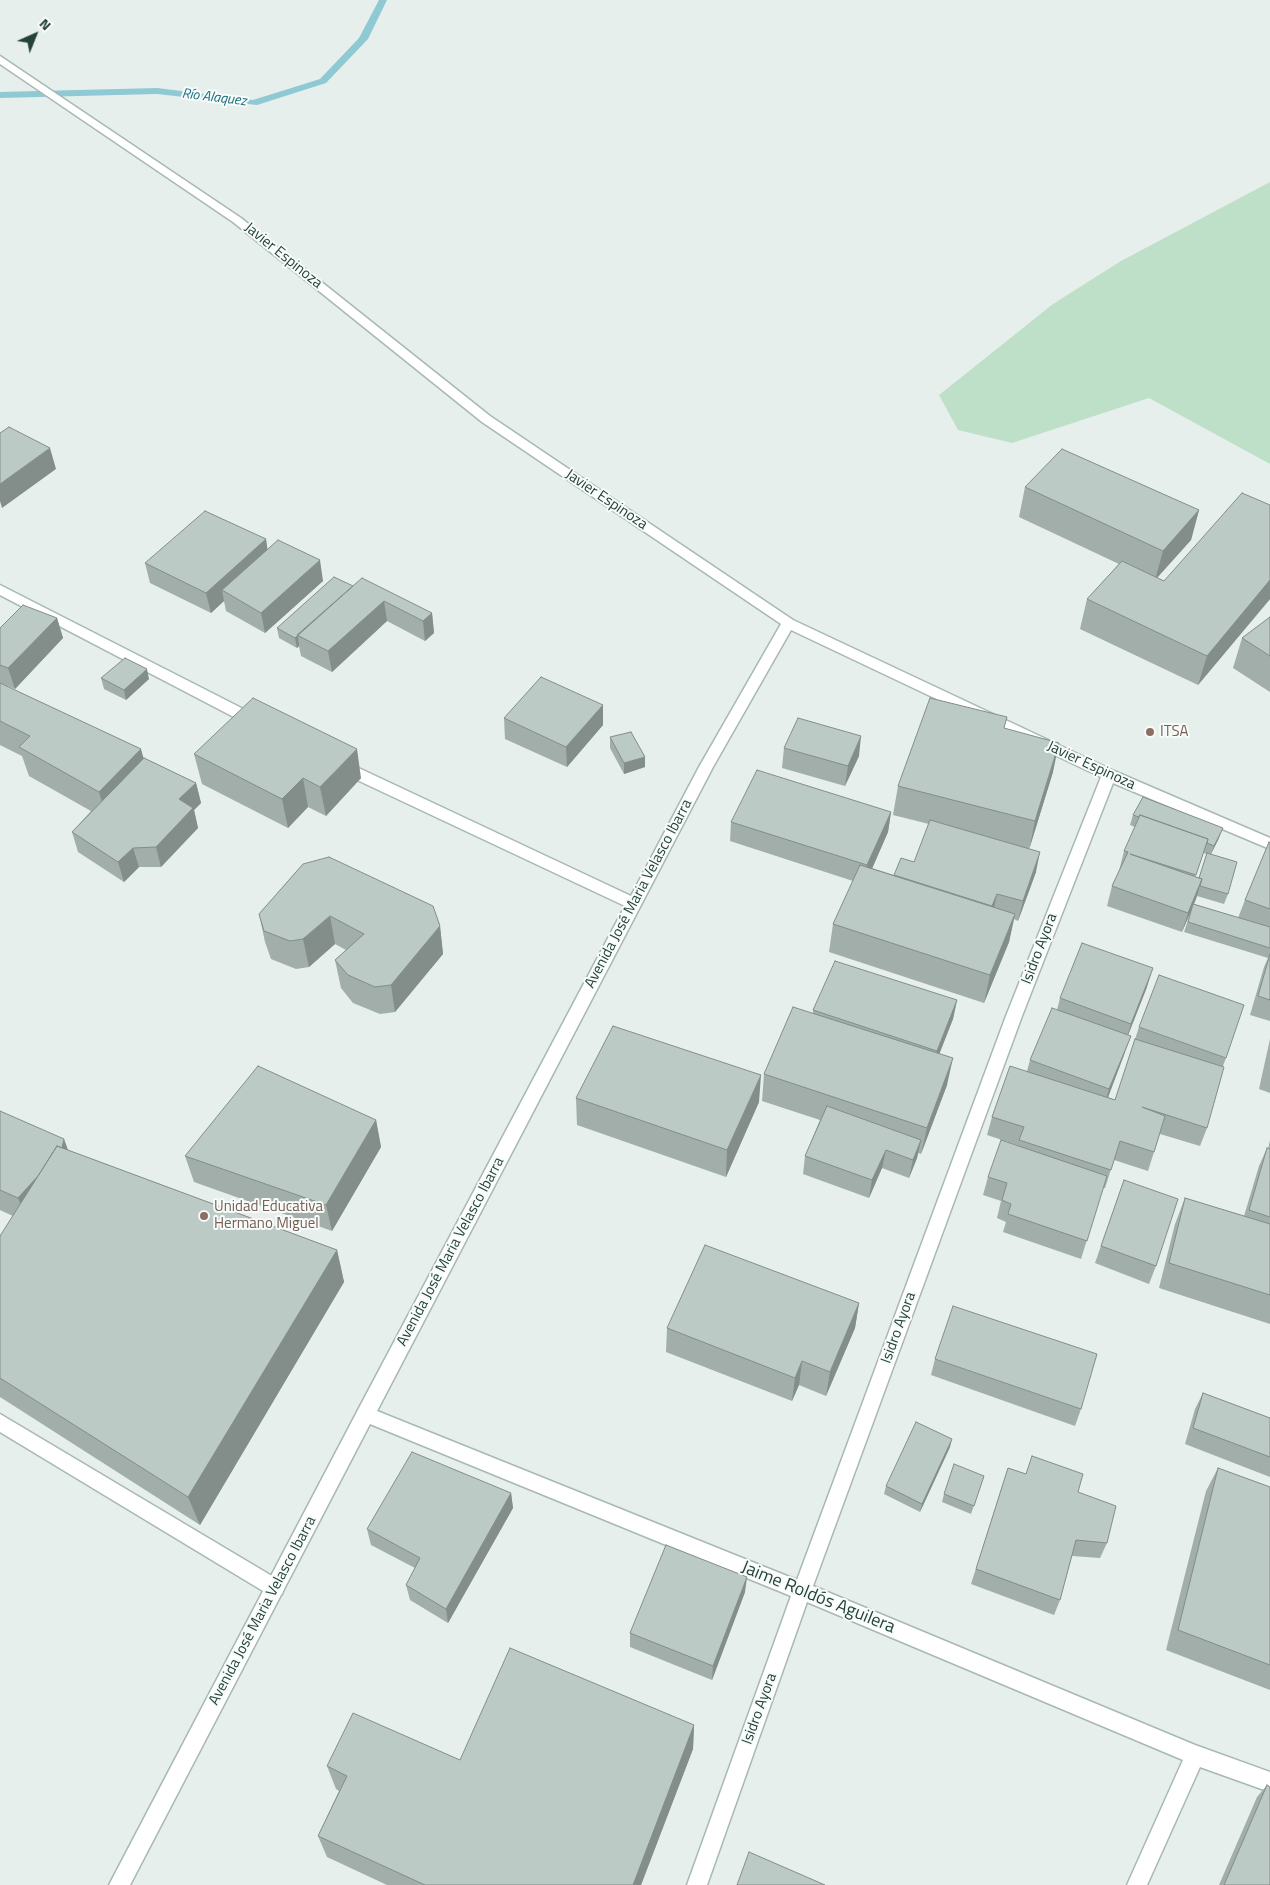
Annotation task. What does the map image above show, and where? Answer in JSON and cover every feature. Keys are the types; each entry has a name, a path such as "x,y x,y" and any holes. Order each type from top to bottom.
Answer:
{"street":[{"name":"Javier Espinoza","path":"0,59 237,220 486,419 788,623 1109,775 1270,844"},
{"path":"0,590 266,727"},
{"name":"Avenida José Maria Velasco Ibarra","path":"119,1885 706,767 788,623"},
{"path":"328,759 634,904"},
{"name":"Isidro Ayora","path":"697,1885 802,1591 1011,1025 1109,775"},
{"name":"Jaime Roldós Aguilera","path":"365,1414 802,1591 1194,1755 1270,1782"},
{"path":"0,1422 275,1588"},
{"path":"1138,1885 1194,1755"}],"green space":[{"path":"1270,182 1270,464 1149,398 1012,443 958,430 939,395 1053,304 1121,261"}],"building":[{"path":"9,427 50,448 0,484 0,433"},
{"path":"1062,449 1199,510 1163,551 1025,487"},
{"path":"1242,493 1270,505 1270,580 1207,656 1087,599 1122,561 1164,581"},
{"path":"205,511 266,539 206,593 145,563"},
{"path":"278,540 320,560 261,613 222,590"},
{"path":"334,577 353,586 295,638 277,628"},
{"path":"362,578 432,613 423,621 384,601 328,651 297,635"},
{"path":"23,605 57,618 8,668 0,665 0,628"},
{"path":"1270,617 1270,656 1242,638"},
{"path":"125,658 147,669 124,690 101,678"},
{"path":"541,677 603,705 566,747 504,718"},
{"path":"0,683 141,749 99,792 19,747 30,736 0,721"},
{"path":"253,698 357,749 320,787 303,778 282,799 194,754"},
{"path":"930,698 1007,717 1004,728 1059,743 1035,821 898,786"},
{"path":"798,718 861,736 848,766 784,748"},
{"path":"631,732 645,757 624,763 610,737"},
{"path":"144,758 196,783 179,799 193,808 156,847 133,848 118,862 72,832"},
{"path":"757,770 891,812 867,865 731,822"},
{"path":"1143,797 1223,828 1214,846 1207,843 1208,839 1140,815 1139,817 1133,815"},
{"path":"1140,815 1208,839 1196,875 1130,854 1202,879 1188,913 1112,886 1128,852 1124,851"},
{"path":"930,820 1040,852 1023,901 997,894 992,906 894,875 901,858 914,862"},
{"path":"1270,843 1270,909 1245,900"},
{"path":"1207,853 1237,862 1228,894 1200,886 1202,879 1199,878"},
{"path":"329,857 433,906 440,926 391,985 375,987 348,975 335,960 364,934 330,916 303,939 290,941 264,931 259,914 303,864"},
{"path":"860,865 1015,914 990,975 833,924"},
{"path":"1193,904 1270,927 1270,948 1188,922"},
{"path":"1082,943 1153,968 1131,1024 1060,998"},
{"path":"1270,954 1270,1000 1258,996"},
{"path":"835,961 957,1000 937,1051 813,1010"},
{"path":"1159,975 1244,1005 1226,1058 1139,1027"},
{"path":"793,1007 953,1058 927,1128 764,1074"},
{"path":"1052,1008 1131,1036 1109,1089 1030,1060"},
{"path":"613,1026 761,1075 727,1150 576,1098"},
{"path":"1135,1039 1224,1067 1207,1128 1142,1107 1165,1116 1154,1152 1120,1141 1111,1170 1019,1140 1024,1127 992,1117 1010,1066 1115,1100"},
{"path":"258,1066 376,1120 326,1205 185,1156"},
{"path":"827,1106 921,1140 913,1160 886,1150 872,1180 805,1156"},
{"path":"0,1111 64,1139 62,1148 57,1146 38,1176 18,1198 0,1190"},
{"path":"1001,1140 1107,1176 1087,1241 1008,1214 1011,1204 1002,1200 1007,1183 988,1177"},
{"path":"57,1146 337,1250 188,1497 0,1378 0,1236"},
{"path":"1267,1148 1270,1149 1270,1217 1249,1210"},
{"path":"1124,1180 1178,1199 1156,1266 1101,1246"},
{"path":"1185,1198 1270,1224 1270,1295 1169,1263"},
{"path":"705,1245 859,1303 830,1372 802,1361 795,1378 667,1328"},
{"path":"953,1306 1097,1354 1081,1409 935,1359"},
{"path":"1203,1393 1270,1418 1270,1457 1193,1428"},
{"path":"916,1422 952,1439 922,1504 886,1486"},
{"path":"412,1452 511,1493 446,1609 406,1585 420,1558 367,1529"},
{"path":"1032,1456 1083,1474 1078,1492 1116,1506 1107,1543 1076,1540 1060,1600 976,1569 1008,1468 1026,1474"},
{"path":"954,1464 984,1476 974,1506 944,1494"},
{"path":"1218,1468 1270,1487 1270,1665 1178,1630"},
{"path":"666,1545 747,1577 713,1666 630,1633"},
{"path":"510,1648 694,1725 633,1885 425,1885 318,1836 347,1776 327,1766 353,1713 460,1760"},
{"path":"1267,1785 1270,1787 1270,1885 1224,1885"},
{"path":"749,1852 825,1885 737,1885"}],"waterway":[{"name":"Río Alaquez","path":"0,95 157,91 254,103 323,81 363,39 383,0"}],"place":[{"name":"ITSA","path":"1150,732"},
{"name":"Unidad Educativa Hermano Miguel","path":"204,1216"}]}
